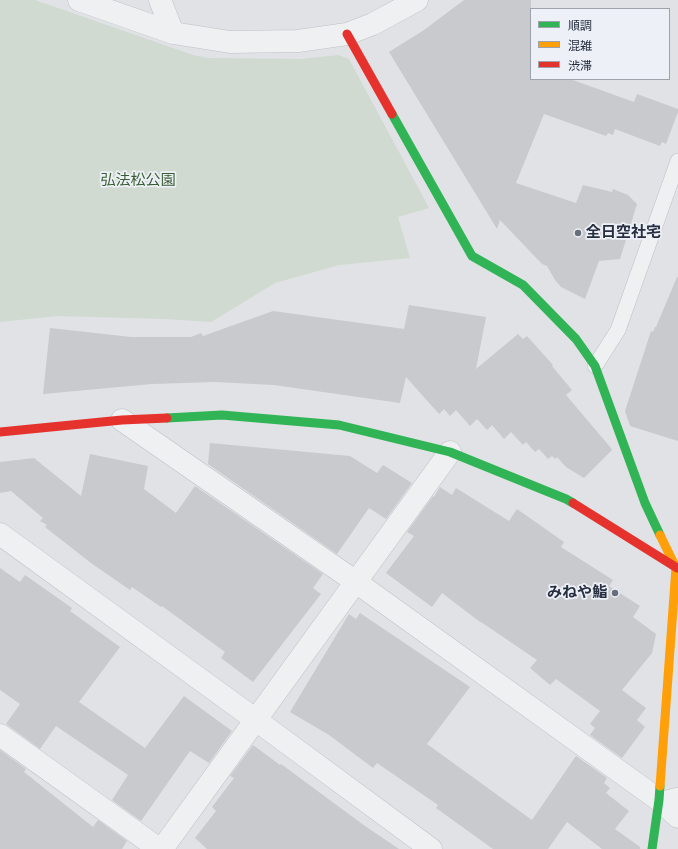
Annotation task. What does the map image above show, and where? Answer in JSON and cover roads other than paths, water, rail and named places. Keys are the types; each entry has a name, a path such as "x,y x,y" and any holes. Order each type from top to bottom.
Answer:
{"street":[{"path":"79,0 173,32 230,42 298,41 347,34 373,24 417,0"},
{"path":"160,0 173,32"},
{"path":"347,34 472,256 523,285 576,340 595,366 645,503 677,568 669,797 652,849"},
{"path":"0,432 122,420 222,415 339,425 450,452 566,499 677,568"},
{"path":"122,420 669,797 678,817"},
{"path":"162,849 450,452"},
{"path":"0,534 431,849"},
{"path":"0,735 159,849"}],"lane":[{"path":"595,366 618,330 678,161"}],"place":[{"name":"全日空社宅","path":"578,233"},
{"name":"みねや鮨","path":"615,593"}],"park label":[{"name":"弘法松公園","path":"138,181"}]}
